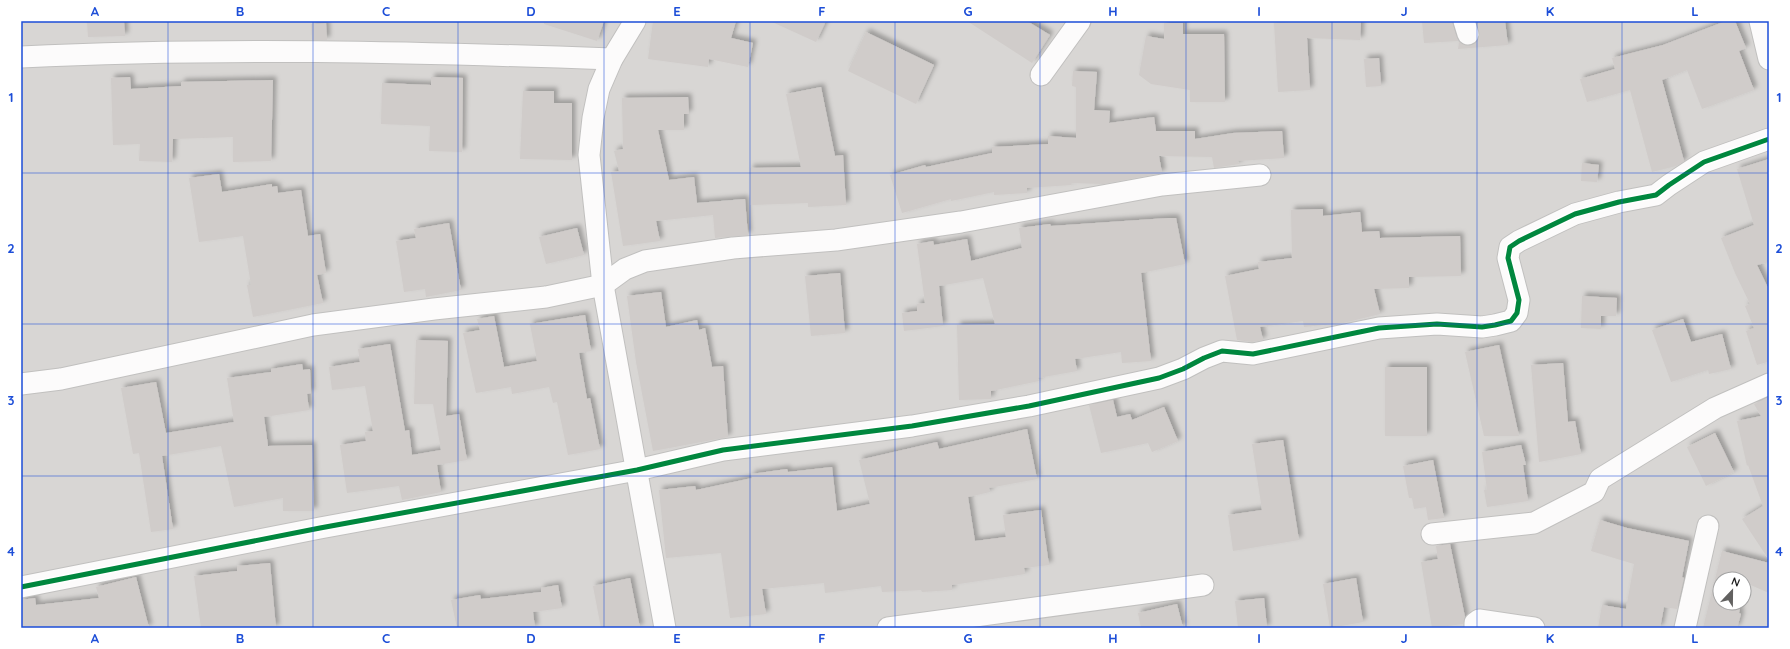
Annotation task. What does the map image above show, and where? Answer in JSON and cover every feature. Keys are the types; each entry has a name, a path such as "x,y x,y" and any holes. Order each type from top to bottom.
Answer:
{"street":[{"path":"635,21 612,59 599,89 593,118 589,155 602,285 638,470 665,628"},
{"path":"1041,75 1080,21"},
{"path":"1760,21 1769,59"},
{"path":"21,57 109,53 252,52 445,53 612,59"},
{"path":"21,587 320,528 638,470 723,450 912,426 1029,406 1159,378 1222,351 1253,354 1379,328 1437,324 1482,327 1511,321 1517,313 1520,300 1508,258 1510,247 1519,241 1575,214 1619,202 1656,195 1704,162 1769,139"},
{"path":"21,384 61,379 313,325 434,309 546,297 602,285 625,269 645,261 733,248 836,240 961,222 1162,185 1260,175"},
{"path":"1432,534 1534,522 1594,492 1600,479 1715,408 1769,384"},
{"path":"1685,628 1708,526"},
{"path":"888,628 1203,585"},
{"path":"1475,628 1475,623 1478,620 1534,628"}],"shaded area":[{"path":"21,21 1769,21 1769,628 21,628"}],"building":[{"path":"87,21 124,21 125,36 88,37"},
{"path":"544,21 604,21 597,41 544,24"},
{"path":"653,21 736,21 731,38 753,43 748,67 709,59 708,67 648,59"},
{"path":"770,21 826,21 816,42"},
{"path":"967,21 1027,21 1050,35 1032,63"},
{"path":"1302,21 1361,21 1360,40 1307,38 1310,90 1278,92 1274,23"},
{"path":"1422,21 1452,21 1458,41 1424,43"},
{"path":"1477,21 1505,21 1508,45 1458,49 1459,42 1466,46 1477,42 1480,36"},
{"path":"1726,21 1735,21 1746,48 1739,51 1754,90 1702,109 1687,70 1662,80 1684,161 1676,166 1652,172 1630,90 1587,102 1580,79 1615,69 1612,58 1663,45"},
{"path":"326,23 327,40 312,40 311,24"},
{"path":"1164,23 1183,23 1183,34 1224,34 1225,102 1190,102 1190,90 1151,84 1139,75 1146,36 1164,39"},
{"path":"866,32 934,65 916,104 848,71"},
{"path":"1379,58 1381,86 1366,87 1364,59"},
{"path":"1073,71 1097,72 1094,110 1110,111 1109,123 1154,117 1156,131 1195,131 1195,139 1233,133 1282,131 1284,158 1238,161 1239,164 1214,168 1212,157 1159,156 1162,173 1103,184 1071,183 1071,185 1027,188 1027,193 994,195 994,192 951,201 951,199 902,213 890,175 925,165 926,167 992,153 992,147 1048,144 1048,136 1076,138 1076,87 1072,86"},
{"path":"130,77 131,89 181,86 181,82 273,80 271,161 233,162 233,137 173,139 172,162 139,161 140,144 113,145 111,78"},
{"path":"431,77 463,78 462,152 429,151 430,126 381,124 382,83 431,85"},
{"path":"821,87 835,156 843,155 846,205 808,207 808,203 750,205 750,168 801,167 786,94"},
{"path":"523,91 554,91 554,103 572,103 572,160 520,159"},
{"path":"688,97 689,114 684,114 684,130 658,130 669,180 694,177 697,203 745,199 748,235 715,238 713,215 656,221 660,241 623,246 611,172 619,171 614,151 623,149 622,98"},
{"path":"1769,159 1769,262 1757,265 1769,290 1769,364 1767,362 1757,365 1746,331 1754,328 1745,306 1750,304 1735,273 1721,238 1754,225 1737,169"},
{"path":"1582,163 1599,165 1597,182 1581,181"},
{"path":"219,174 222,192 272,184 272,187 277,186 278,193 301,190 308,236 320,234 326,273 317,275 323,303 253,317 247,285 251,285 243,236 199,242 189,178"},
{"path":"1323,209 1323,216 1360,212 1362,232 1379,231 1380,238 1460,236 1461,276 1409,277 1409,288 1374,289 1380,314 1343,323 1304,327 1303,321 1260,327 1263,340 1252,342 1237,340 1225,276 1259,269 1258,262 1292,258 1291,210"},
{"path":"1176,218 1185,264 1141,273 1151,361 1122,363 1121,352 1075,359 1077,371 1038,378 1039,381 991,391 991,399 959,400 957,325 995,324 983,278 939,286 943,326 904,331 902,313 917,311 917,304 925,303 917,244 933,241 934,245 967,239 971,261 1022,248 1019,228 1050,224 1051,226"},
{"path":"449,223 461,290 426,297 425,289 404,292 396,241 416,238 414,229"},
{"path":"577,228 584,255 546,264 539,237"},
{"path":"840,273 845,333 811,336 805,276"},
{"path":"661,292 666,327 697,320 699,330 705,328 712,367 723,366 728,437 653,451 636,362 627,296"},
{"path":"1582,296 1617,298 1616,316 1601,316 1601,329 1581,328"},
{"path":"585,315 591,351 579,353 587,399 590,398 600,449 568,455 557,402 553,403 549,387 512,394 511,387 476,393 463,333 480,330 477,319 494,316 504,367 537,361 530,324"},
{"path":"1683,319 1691,342 1722,334 1731,369 1709,374 1708,370 1671,382 1652,330"},
{"path":"416,340 448,341 446,416 459,414 467,460 437,465 441,492 402,500 399,486 347,493 340,445 366,441 365,432 373,431 365,386 332,390 329,367 360,362 358,349 390,344 405,431 409,430 412,455 441,450 433,404 414,404"},
{"path":"1499,345 1519,436 1484,436 1465,352"},
{"path":"1563,363 1568,422 1575,421 1581,454 1539,462 1531,365"},
{"path":"302,364 303,370 310,369 311,393 307,394 309,410 264,417 268,446 312,445 314,511 283,511 283,498 234,507 221,446 162,456 173,529 151,532 139,453 133,454 121,388 156,382 166,433 234,422 227,378 271,372 271,369"},
{"path":"1385,367 1427,367 1427,436 1385,436"},
{"path":"1769,397 1769,560 1742,519 1763,506 1748,465 1747,466 1737,421 1761,416 1754,404"},
{"path":"1113,400 1117,417 1130,414 1132,420 1164,407 1178,441 1152,452 1148,443 1101,453 1089,405"},
{"path":"1027,429 1037,479 989,488 990,492 968,497 975,541 1006,537 1003,515 1041,510 1049,565 1024,568 1025,574 952,585 952,590 922,592 921,590 882,592 881,586 825,593 824,583 762,589 766,614 730,618 721,553 666,558 659,490 695,486 696,490 752,478 751,474 787,469 788,472 832,467 837,511 870,504 859,460 937,442 939,449"},
{"path":"1715,433 1734,472 1706,486 1687,447"},
{"path":"1283,440 1299,540 1233,551 1228,515 1262,510 1252,444"},
{"path":"1521,445 1526,465 1523,465 1528,501 1487,507 1484,490 1487,490 1482,452"},
{"path":"1433,460 1444,518 1428,520 1426,507 1414,509 1412,498 1409,498 1403,466"},
{"path":"1600,520 1627,528 1689,541 1682,577 1684,578 1677,609 1664,607 1660,628 1598,628 1602,605 1626,609 1634,564 1591,551"},
{"path":"1450,544 1465,617 1463,624 1432,628 1421,562 1438,559 1436,546"},
{"path":"1722,551 1769,563 1769,593 1752,586 1752,571 1717,571"},
{"path":"270,563 276,628 201,628 194,576 237,571 237,566"},
{"path":"136,577 149,628 21,628 21,600 35,598 36,605 99,598 96,587"},
{"path":"630,578 640,628 601,628 593,586"},
{"path":"1356,578 1363,622 1330,628 1323,584"},
{"path":"558,585 562,608 533,612 535,628 457,628 451,600 480,595 481,599 541,592 541,588"},
{"path":"1712,592 1712,611 1739,611 1739,613 1741,614 1737,628 1703,628"},
{"path":"1264,598 1267,628 1238,628 1235,601"},
{"path":"1177,604 1183,628 1141,628 1138,613"}],"cycle path":[{"path":"21,587 320,528 637,470 723,450 912,426 1029,406 1159,378 1222,351 1253,354 1379,328 1437,324 1482,327 1511,321 1517,313 1519,300 1508,258 1510,247 1519,241 1575,214 1619,202 1656,195 1704,162 1769,139"}]}
